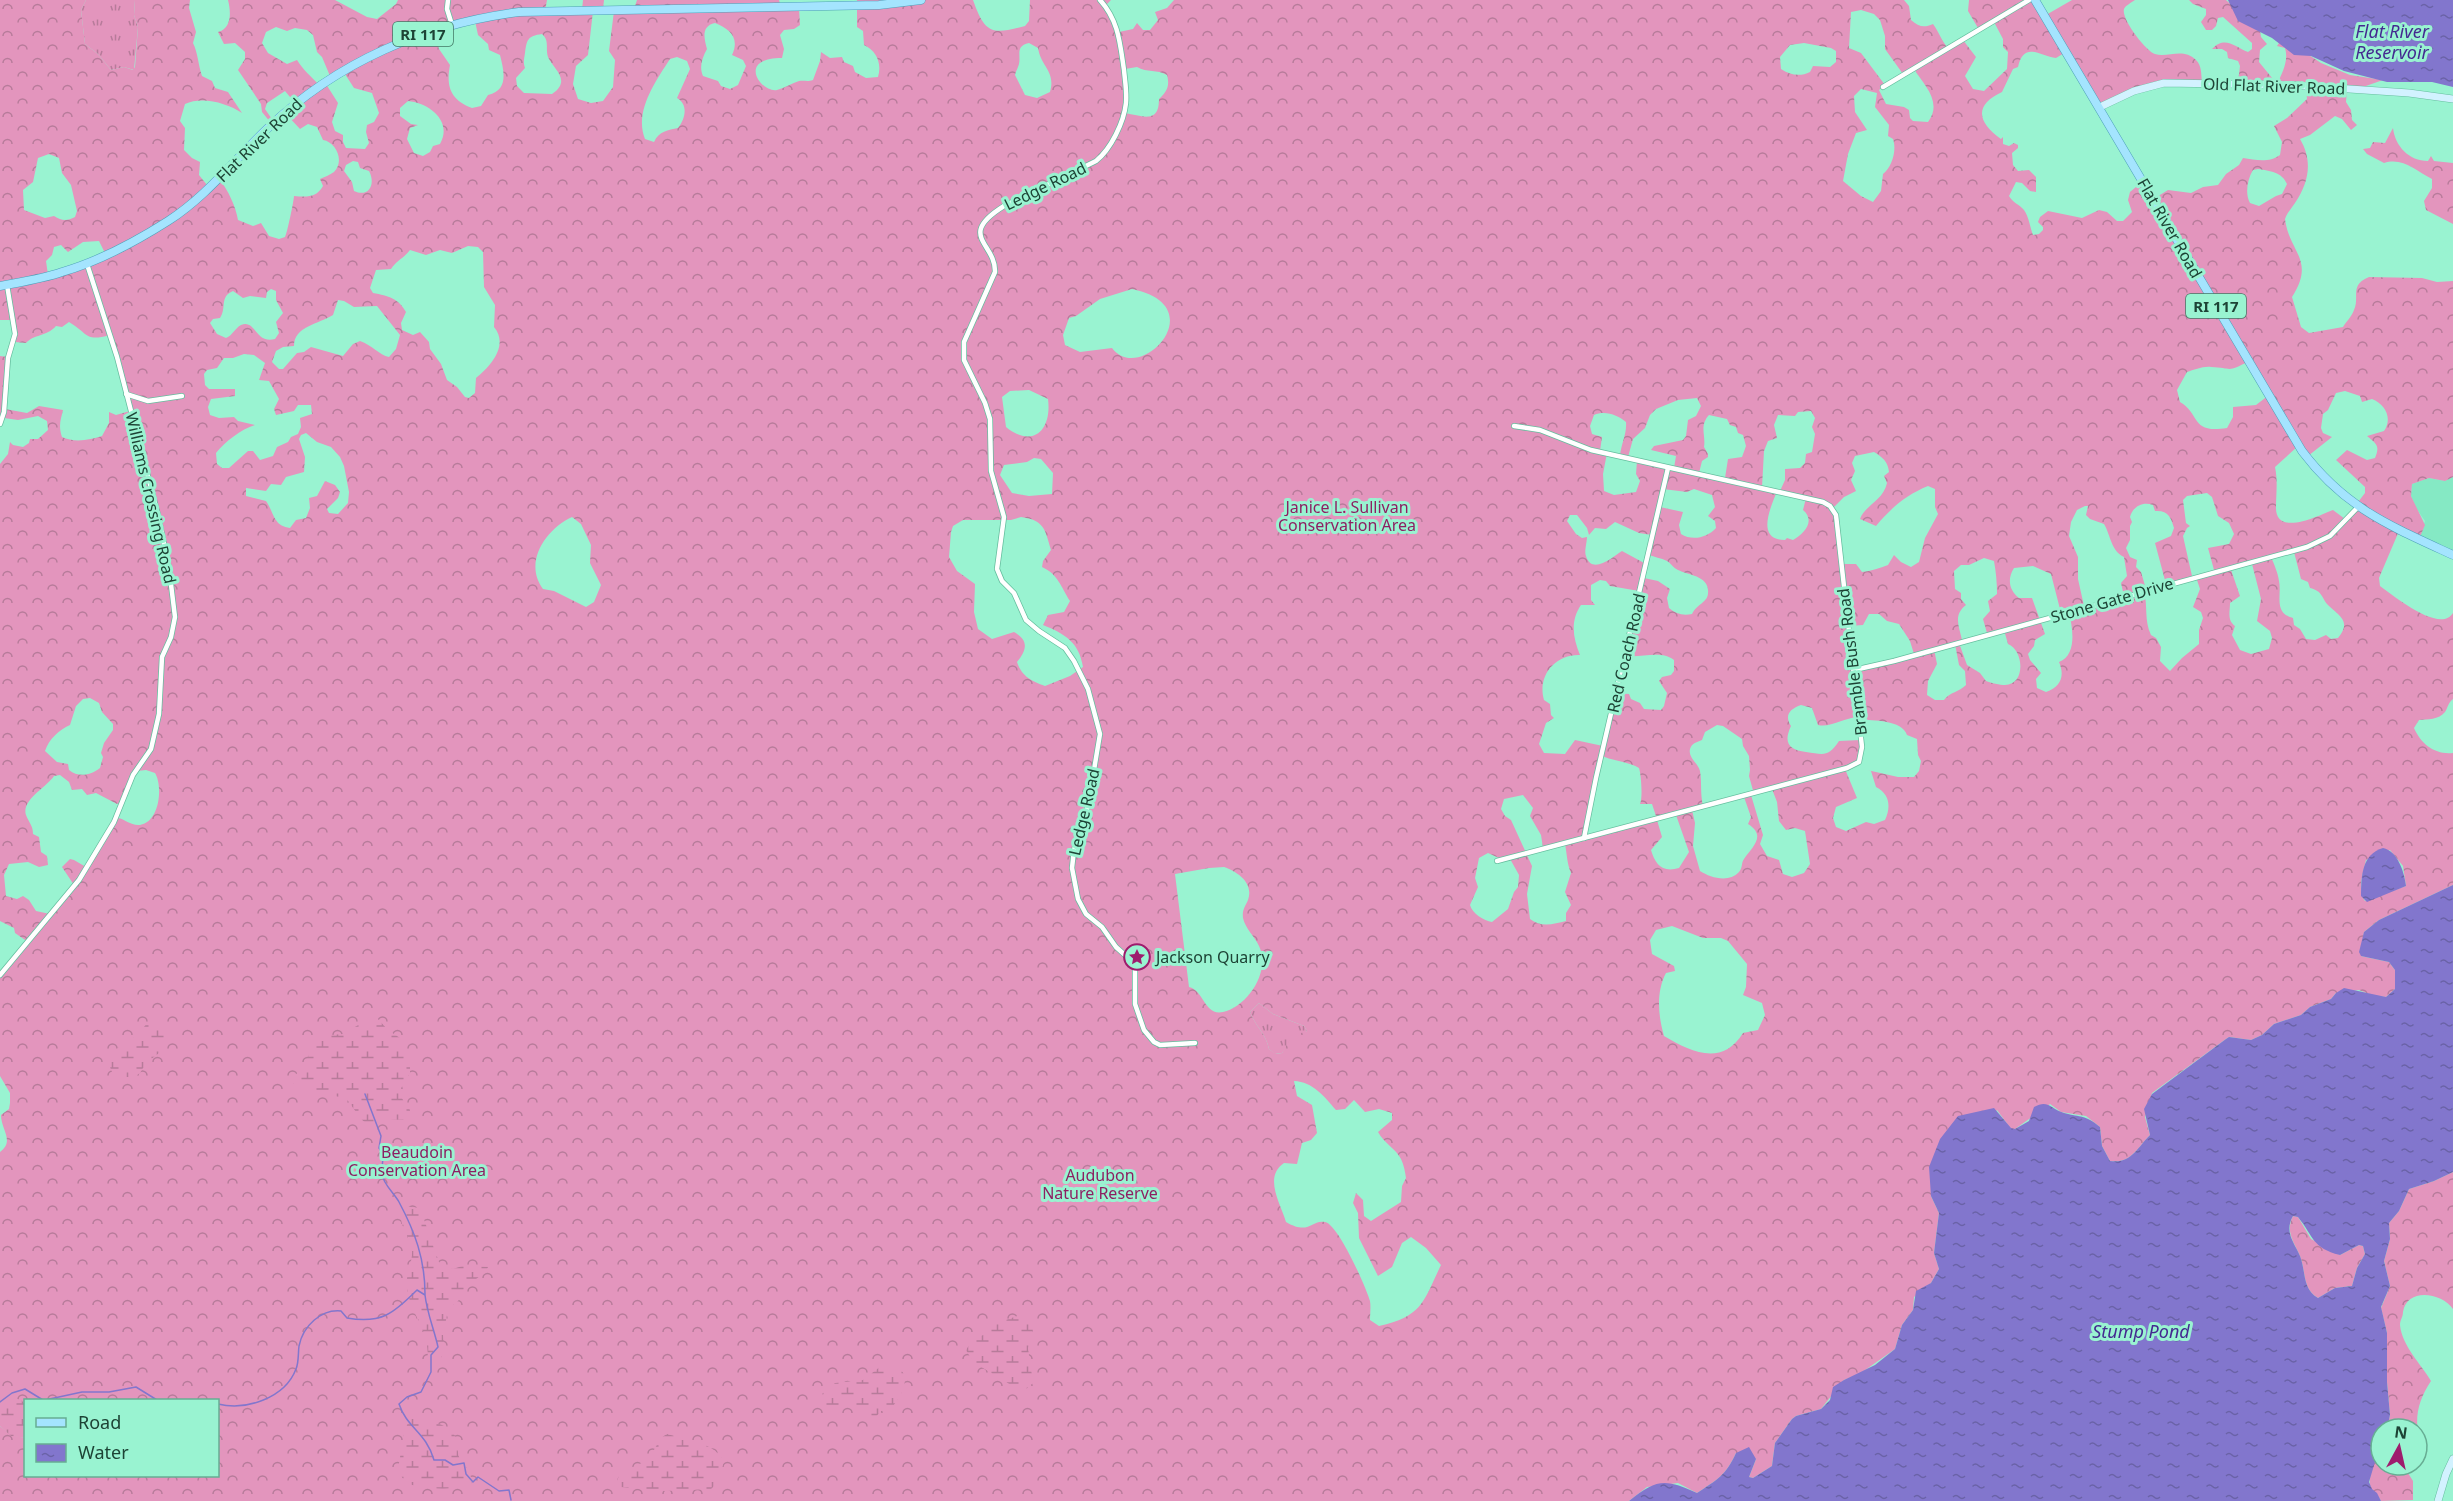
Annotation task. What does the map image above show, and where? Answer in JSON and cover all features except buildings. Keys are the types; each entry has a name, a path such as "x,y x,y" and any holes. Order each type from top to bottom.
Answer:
{"main road":[{"name":"Flat River Road","path":"4,286 87,264 143,238 188,207 221,177 270,126 305,96 332,77 394,44 452,25 519,12 879,5 921,0"},
{"name":"Flat River Road","path":"2036,0 2302,451 2337,490 2358,507 2386,524 2453,555"}],"street":[{"path":"448,0 447,9 452,25"},
{"name":"Ledge Road","path":"1100,0 1113,19 1121,45 1127,89 1121,123 1107,148 1096,161 1004,206 993,213 982,226 980,233 982,242 995,263 995,272 964,342 963,353 966,367 985,403 990,419 991,471 1004,517 997,569 1002,581 1014,592 1026,620 1065,648 1074,661 1088,689 1100,734 1088,806 1074,850 1072,868 1078,899 1086,914 1102,927 1116,947 1135,964 1136,1012 1150,1038 1160,1045 1196,1043"},
{"path":"1883,87 2029,0"},
{"name":"Old Flat River Road","path":"2100,107 2134,91 2164,83 2290,85 2411,93 2453,99"},
{"name":"Williams Crossing Road","path":"0,975 79,880 114,822 127,787 155,740 159,714 161,664 173,627 175,608 158,515 105,315 87,264"},
{"path":"0,424 4,412 8,358 15,334 4,286"},
{"path":"126,394 148,401 182,396"},
{"name":"Bramble Bush Road","path":"1497,861 1853,766 1859,762 1862,747 1836,515 1830,506 1823,502 1591,450 1540,430 1514,426"},
{"name":"Red Coach Road","path":"1584,838 1668,468"},
{"name":"Stone Gate Drive","path":"1854,670 2307,547 2330,536 2358,507"},
{"path":"2438,1501 2445,1474 2453,1459"}],"shaded area":[{"path":"2453,477 2453,554 2419,539 2425,521 2411,496 2412,484 2429,478 2445,481"}],"green space":[{"path":"0,0 86,0 81,10 85,44 98,54 111,70 124,67 133,70 138,27 134,15 135,0 190,0 189,8 196,32 193,43 202,76 212,81 215,88 228,92 242,113 214,102 199,101 185,104 180,121 185,128 184,150 200,162 199,175 207,185 220,180 231,199 238,220 253,226 261,223 269,236 279,239 286,235 294,196 317,193 323,186 320,179 334,172 339,158 332,144 323,140 317,127 308,124 300,129 286,114 295,103 285,91 267,103 265,109 274,122 271,123 262,112 261,104 238,70 245,59 245,52 235,43 224,44 218,32 223,30 228,23 230,14 228,0 335,0 367,17 377,19 398,0 547,0 545,11 582,10 583,0 604,0 603,9 593,11 588,55 576,66 573,84 578,99 591,103 603,101 613,87 615,60 609,51 614,11 634,9 637,0 779,0 781,7 799,8 800,25 794,29 784,30 780,35 784,49 782,58 768,59 760,63 756,69 759,81 777,90 799,81 813,80 821,52 830,58 842,57 844,62 853,66 855,72 866,78 878,77 877,58 864,45 863,31 857,27 857,0 973,0 986,26 997,31 1005,31 1025,26 1029,21 1030,0 1111,0 1106,5 1119,32 1133,29 1137,23 1143,30 1150,30 1158,20 1155,12 1167,8 1174,0 1904,0 1909,6 1911,20 1922,26 1933,24 1948,48 1963,40 1976,57 1965,76 1973,89 1984,91 2007,69 2008,52 2003,47 2003,39 1994,22 1978,28 1968,11 1969,0 2036,0 2046,15 2072,0 2135,0 2127,5 2124,14 2140,41 2155,54 2181,53 2191,56 2199,65 2202,82 2165,82 2101,107 2066,52 2056,58 2029,52 2024,54 2018,67 2013,69 2002,92 1987,102 1983,108 1983,120 1993,133 2001,139 2003,137 2003,144 2018,145 2012,153 2013,165 2018,171 2029,170 2036,177 2036,192 2016,182 2009,196 2026,213 2033,235 2043,230 2038,222 2040,217 2048,211 2082,218 2099,210 2107,212 2117,221 2123,221 2132,212 2128,200 2130,192 2143,181 2155,198 2168,190 2191,193 2203,187 2218,185 2226,174 2239,165 2243,158 2267,160 2280,155 2282,142 2274,126 2287,118 2307,99 2306,87 2238,82 2240,66 2238,61 2228,58 2227,52 2222,49 2212,49 2226,42 2248,52 2252,49 2252,43 2223,17 2218,18 2212,30 2206,30 2201,22 2206,15 2206,9 2189,0 2226,0 2260,31 2261,37 2267,44 2260,50 2259,62 2277,84 2286,58 2285,48 2277,46 2279,43 2306,53 2321,63 2350,75 2383,80 2363,87 2347,88 2346,102 2351,110 2352,120 2357,125 2351,130 2342,119 2335,116 2310,135 2300,139 2307,155 2308,171 2304,187 2285,219 2301,265 2302,274 2292,297 2301,327 2309,333 2343,327 2356,305 2359,284 2369,277 2453,281 2453,477 2445,481 2429,478 2412,484 2411,496 2425,525 2419,539 2399,531 2379,578 2380,586 2417,611 2438,619 2447,618 2453,613 2453,699 2442,715 2433,719 2419,720 2414,728 2429,747 2440,752 2453,753 2453,885 2379,920 2364,932 2361,956 2389,962 2395,970 2395,989 2386,997 2374,996 2359,990 2336,993 2331,999 2310,1007 2301,1015 2274,1024 2262,1035 2251,1040 2229,1037 2152,1093 2145,1117 2150,1135 2128,1158 2110,1161 2102,1146 2100,1127 2086,1116 2061,1112 2050,1104 2015,1129 2011,1129 1997,1110 1931,1196 1939,1213 1934,1253 1939,1269 1931,1283 1914,1297 1913,1310 1902,1325 1895,1349 1861,1373 1844,1380 1821,1409 1792,1419 1775,1443 1772,1466 1753,1478 1749,1477 1756,1459 1736,1453 1720,1476 1697,1493 1678,1483 1647,1487 1629,1501 0,1501 0,1426 11,1435 24,1438 24,1477 219,1477 219,1399 24,1399 24,1426 0,1423 0,1152 7,1139 1,1115 9,1109 10,1093 0,1076 0,975 28,942 15,933 14,928 0,921 0,464 8,454 10,442 23,447 29,443 30,439 38,439 48,430 47,421 38,416 18,420 4,418 0,424 0,356 8,357 5,409 27,413 39,406 63,410 60,426 62,437 82,440 102,436 109,423 109,412 116,415 130,411 110,335 91,337 69,322 62,327 56,326 26,343 15,342 13,320 0,320","holes":["1861,10 1874,14 1880,20 1885,36 1885,49 1903,74 1914,69 1930,94 1934,108 1928,122 1913,121 1909,110 1886,104 1879,90 1885,85 1861,53 1849,48 1851,12","475,21 478,35 488,44 489,50 500,55 502,84 495,93 488,95 481,106 472,108 459,101 451,91 449,86 450,65 439,49 433,30","715,23 729,31 735,44 732,55 743,60 746,66 738,85 730,89 721,86 718,81 703,76 701,69 707,49 706,30","276,27 287,31 295,28 307,30 313,35 317,52 322,57 330,76 343,71 354,88 372,93 379,113 374,122 367,125 369,143 365,149 346,148 343,135 335,131 332,122 338,103 326,84 319,85 297,60 287,64 268,53 262,43 266,32","542,34 546,39 548,57 560,75 561,84 552,94 524,93 517,86 516,78 525,68 527,42 531,37","1029,43 1038,48 1050,74 1050,92 1037,98 1025,95 1015,75 1019,64 1020,49","1804,43 1836,51 1836,62 1830,67 1813,66 1810,72 1795,75 1781,69 1780,57 1790,45","677,57 687,61 690,69 677,98 684,107 683,120 678,128 661,133 654,142 645,139 642,118 658,77 670,59","1137,67 1167,75 1167,88 1159,99 1158,107 1153,115 1125,113 1125,69","1861,89 1877,93 1875,107 1889,125 1888,136 1893,139 1894,153 1891,163 1883,174 1881,191 1873,202 1861,196 1843,181 1848,154 1856,133 1867,130 1855,112 1854,96","408,101 431,109 441,121 443,128 440,144 433,146 430,152 423,156 414,153 407,139 410,128 418,125 411,124 400,116 400,108","49,154 59,158 62,173 71,185 77,211 75,217 62,220 54,216 45,218 24,210 23,190 33,182 38,158","353,161 358,162 360,168 369,171 372,181 370,188 364,193 354,191 352,182 344,171 346,165","2253,170 2271,171 2279,175 2287,184 2282,194 2259,206 2250,203 2247,187","99,241 106,255 48,275 46,261 52,255 54,247 61,245 68,252 83,242","468,246 478,247 483,252 484,287 495,305 494,327 500,341 496,355 476,378 475,393 469,398 447,380 441,364 430,349 429,342 420,332 413,335 402,330 401,323 406,312 400,304 388,297 373,293 370,288 376,270 391,269 410,250 426,255 440,250 452,253","271,289 276,291 276,300 283,313 276,322 279,333 275,339 263,338 246,324 239,326 226,338 217,334 210,323 213,319 220,318 226,296 233,291 243,298 250,296 266,298 267,292","1132,289 1156,298 1168,311 1170,325 1164,339 1153,351 1139,357 1124,357 1112,348 1080,352 1065,345 1063,335 1069,318 1076,316 1100,299","338,300 354,307 377,306 400,335 396,349 389,357 360,341 353,344 343,356 311,347 304,352 297,353 283,369 279,369 272,362 276,351 283,347 294,346 298,334 308,326 333,315","244,354 254,355 265,363 259,380 269,381 279,399 274,409 276,415 294,411 298,405 311,405 312,414 300,418 301,427 298,434 277,447 273,456 260,460 253,451 248,451 229,468 222,468 217,464 216,453 234,436 255,425 238,421 234,417 219,418 210,415 208,407 211,399 235,396 235,389 209,389 205,385 204,374 207,370 217,368 224,358","2249,361 2269,395 2256,405 2233,407 2233,417 2227,428 2215,429 2201,426 2187,407 2180,402 2177,390 2187,372 2208,367 2230,369","1029,390 1048,399 1047,420 1039,433 1032,436 1016,433 1006,427 1002,397 1010,391","2345,391 2360,396 2362,402 2372,399 2377,401 2388,416 2384,431 2367,436 2377,446 2375,458 2367,460 2347,450 2336,460 2365,487 2365,493 2345,519 2333,510 2300,522 2283,522 2278,517 2276,508 2275,467 2298,446 2308,456 2332,437 2323,433 2321,428 2323,414 2328,410 2336,393","1697,398 1701,406 1696,416 1688,420 1686,436 1683,440 1654,446 1651,450 1676,456 1674,468 1637,461 1636,474 1640,481 1636,492 1614,495 1604,491 1603,474 1607,453 1600,451 1602,437 1592,434 1590,426 1594,415 1611,414 1626,422 1620,456 1628,457 1633,439 1645,428 1650,415 1656,409 1678,400","1811,411 1815,418 1812,427 1815,434 1812,452 1806,454 1805,463 1800,468 1785,469 1785,480 1780,491 1806,498 1803,510 1808,518 1807,527 1793,540 1776,539 1770,535 1768,529 1769,514 1777,491 1762,487 1764,451 1768,441 1777,438 1774,425 1778,415 1795,416 1798,412","1709,415 1727,419 1730,425 1736,427 1738,433 1743,435 1746,446 1742,457 1728,459 1725,478 1699,473 1702,461 1708,457 1704,447 1704,427","306,433 317,442 331,447 344,466 349,492 348,503 338,514 329,513 327,509 338,498 340,492 335,485 325,481 317,496 309,498 310,508 306,518 296,520 290,528 284,527 277,521 266,501 246,496 246,488 266,491 271,484 281,485 286,477 304,472 305,457 299,439","1874,452 1886,462 1889,472 1884,476 1887,483 1885,489 1860,519 1876,526 1906,498 1928,486 1935,489 1935,507 1938,514 1925,538 1919,562 1911,567 1894,555 1888,565 1862,572 1856,564 1842,564 1833,508 1844,497 1856,491 1851,480 1855,471 1852,463 1855,456","1034,458 1041,459 1053,473 1052,494 1029,496 1012,493 1000,475 1004,465 1027,462","1663,489 1687,492 1694,489 1712,495 1715,507 1708,516 1715,521 1716,528 1699,537 1681,534 1679,525 1683,512 1660,507","2207,493 2212,497 2218,516 2229,523 2234,534 2229,544 2208,548 2214,570 2196,577 2200,589 2193,607 2201,612 2203,618 2199,630 2199,644 2170,671 2160,661 2161,647 2149,629 2144,591 2146,589 2141,572 2136,567 2137,560 2130,557 2126,548 2130,540 2132,522 2130,517 2136,507 2149,504 2153,505 2155,511 2168,515 2172,521 2174,528 2171,536 2155,543 2166,584 2192,576 2183,536 2190,526 2186,523 2183,500 2187,496","2088,506 2086,515 2104,524 2116,551 2124,557 2127,576 2121,583 2124,596 2084,606 2078,579 2078,557 2069,536 2071,522 2077,510","1570,515 1577,515 1587,528 1589,535 1595,528 1606,529 1615,522 1639,533 1652,535 1649,555 1667,561 1676,569 1698,577 1706,583 1708,596 1692,614 1677,613 1669,608 1667,598 1670,589 1658,581 1644,578 1646,564 1622,551 1598,565 1589,562 1585,554 1587,537 1582,538 1576,534 1567,521","572,517 581,524 591,545 590,563 601,585 594,602 586,607 554,591 543,589 537,579 535,568 540,547 562,522","1021,517 1039,523 1045,531 1051,550 1043,561 1042,567 1056,577 1070,601 1064,612 1048,615 1043,625 1070,640 1078,651 1083,667 1070,676 1045,686 1028,678 1017,662 1025,646 1019,635 1014,632 992,639 978,629 974,612 975,584 957,571 949,557 953,526 963,520 1011,520","2294,552 2301,579 2308,582 2310,588 2319,592 2327,604 2342,618 2344,627 2338,638 2331,639 2326,635 2315,640 2306,639 2300,629 2294,625 2293,618 2283,612 2280,603 2279,581 2271,557","1984,558 1994,561 1997,594 1988,601 1990,611 1983,619 1987,633 2004,630 2008,644 2017,653 2020,660 2019,674 2012,683 2003,685 1986,681 1980,673 1967,665 1959,643 1962,640 1958,617 1966,605 1961,599 1961,593 1955,589 1954,571 1961,565 1969,565","2252,564 2261,599 2257,621 2270,631 2272,638 2269,649 2251,654 2240,650 2232,635 2235,626 2230,618 2230,603 2240,596 2230,567","2033,566 2051,574 2061,613 2069,613 2072,626 2071,648 2065,659 2059,662 2062,672 2058,684 2046,692 2037,688 2036,679 2041,673 2028,654 2035,640 2045,634 2032,598 2019,598 2010,584 2010,576 2014,568","1600,580 1606,581 1610,586 1639,591 1626,656 1663,655 1674,660 1674,671 1659,681 1667,693 1664,706 1661,710 1644,709 1640,703 1631,699 1629,694 1616,693 1603,746 1575,740 1565,754 1544,753 1539,744 1546,723 1554,718 1551,715 1550,704 1544,700 1543,683 1550,668 1556,662 1563,658 1580,655 1574,630 1575,617 1581,605 1595,605 1591,600 1591,585","1869,614 1879,614 1887,621 1899,624 1910,641 1914,654 1854,668 1849,626 1863,625","1955,644 1959,665 1965,671 1966,685 1944,700 1935,700 1927,695 1928,681 1937,664 1934,649","90,698 99,703 102,712 113,724 113,730 104,743 101,753 103,757 100,768 89,774 81,775 69,770 68,764 57,762 45,751 55,735 70,725 76,706 83,699","1801,705 1812,708 1818,725 1823,726 1858,717 1860,720 1893,724 1899,726 1907,735 1917,739 1918,755 1921,761 1919,771 1914,777 1898,777 1867,770 1871,771 1876,787 1887,797 1888,810 1885,820 1874,824 1866,822 1846,831 1836,827 1833,818 1836,807 1857,798 1845,769 1860,760 1861,740 1839,741 1832,750 1825,754 1795,749 1789,745 1788,741 1791,726 1788,716 1791,711","1717,725 1723,726 1742,739 1749,756 1749,776 1754,794 1772,789 1777,802 1779,821 1786,830 1795,828 1805,831 1810,864 1804,873 1792,877 1783,874 1779,860 1767,856 1760,844 1763,835 1751,795 1744,797 1751,817 1748,824 1754,828 1757,837 1740,870 1735,875 1725,878 1709,876 1700,871 1693,846 1695,823 1692,810 1703,806 1701,775 1690,752 1693,744 1702,740 1705,732","1602,756 1639,768 1640,804 1652,804 1656,816 1676,815 1689,852 1679,868 1668,869 1660,866 1651,850 1662,837 1657,820 1586,836","146,770 155,773 159,786 156,811 147,822 137,825 118,818 86,867 70,859 62,867 74,885 50,914 36,911 29,900 23,896 17,899 6,896 4,875 9,864 28,862 39,867 48,865 47,856 41,852 39,837 33,834 32,826 26,815 25,809 31,799 54,776 60,775 69,782 72,790 82,789 87,795 96,793 117,804 120,803 137,771","1523,795 1533,808 1530,816 1541,835 1543,848 1565,844 1571,873 1565,892 1571,905 1566,913 1566,921 1543,924 1530,919 1527,894 1532,866 1511,820 1501,809 1504,799","2390,850 2403,866 2406,886 2365,901 2361,892 2361,881 2366,860","1488,853 1501,859 1509,857 1519,875 1518,887 1508,909 1492,922 1479,916 1470,905 1478,887 1475,878 1479,858","1224,867 1244,879 1249,888 1243,918 1259,946 1262,966 1249,995 1241,1003 1223,1012 1217,1012 1208,1007 1194,989 1189,987 1175,874","1672,926 1703,938 1721,938 1728,941 1747,964 1746,987 1743,995 1762,1003 1765,1015 1758,1030 1743,1033 1735,1044 1716,1053 1695,1051 1664,1036 1660,1020 1659,996 1666,973 1675,971 1674,966 1652,954 1650,940 1656,930","1259,1003 1273,1014 1304,1026 1307,1031 1292,1036 1282,1053 1276,1054 1269,1049 1250,1012","1294,1081 1312,1087 1336,1110 1345,1109 1354,1100 1365,1112 1379,1109 1392,1113 1392,1120 1378,1132 1399,1155 1403,1164 1406,1178 1402,1186 1401,1202 1371,1221 1364,1216 1363,1200 1356,1193 1353,1203 1358,1213 1359,1238 1378,1276 1392,1267 1402,1243 1411,1237 1426,1248 1441,1265 1420,1306 1405,1317 1379,1326 1370,1320 1370,1301 1363,1283 1344,1244 1331,1225 1320,1222 1300,1227 1286,1222 1275,1191 1275,1176 1284,1163 1297,1164 1302,1143 1311,1140 1317,1133 1312,1105 1297,1096"]},
{"path":"86,0 135,0 134,15 138,27 134,70 124,67 111,70 98,54 85,44 81,10"},
{"path":"2393,128 2397,141 2409,155 2428,161 2431,156 2434,161 2453,163 2453,224 2426,210 2424,201 2432,188 2432,179 2403,163 2384,163 2367,154 2363,149 2370,148 2373,142 2385,143"},
{"path":"1259,1003 1273,1014 1304,1026 1307,1031 1291,1041 1282,1053 1275,1054 1269,1049 1250,1012"},
{"path":"370,1018 377,1018 388,1030 403,1040 410,1058 410,1073 400,1090 401,1097 410,1110 409,1117 403,1120 386,1119 373,1129 361,1119 346,1098 305,1091 293,1083 293,1077 303,1068 314,1043 320,1036 343,1034"},
{"path":"150,1021 158,1022 167,1034 159,1053 134,1077 115,1077 111,1069 111,1056"},
{"path":"2453,1172 2453,1309 2441,1299 2425,1295 2411,1299 2406,1304 2400,1323 2401,1333 2431,1381 2419,1406 2417,1417 2390,1417 2387,1333 2381,1308 2390,1286 2384,1261 2390,1239 2389,1223 2399,1211 2409,1189"},
{"path":"403,1206 420,1208 440,1265 453,1269 465,1265 488,1267 485,1273 473,1281 460,1299 448,1310 443,1335 445,1350 440,1360 427,1363 428,1351 424,1332 412,1307 407,1287 412,1250 402,1224"},
{"path":"2293,1216 2298,1217 2311,1239 2340,1255 2359,1245 2363,1246 2365,1254 2357,1268 2352,1286 2335,1288 2318,1298 2309,1290 2300,1256 2291,1237 2290,1227"},
{"path":"1020,1315 1032,1323 1033,1337 1028,1348 1033,1383 1025,1390 1011,1385 973,1362 966,1350 973,1339 986,1334 997,1323"},
{"path":"885,1363 901,1370 905,1382 900,1397 890,1410 881,1411 873,1420 867,1418 857,1406 827,1407 822,1400 822,1394 835,1383 863,1380"},
{"path":"3,1395 24,1403 24,1438 11,1436 0,1426 0,1397"},
{"path":"412,1418 438,1423 450,1430 457,1440 459,1457 469,1470 472,1483 457,1488 439,1489 405,1483 398,1469 405,1428"},
{"path":"667,1434 706,1446 724,1461 718,1482 711,1489 665,1491 621,1487 617,1481 620,1473 648,1460 661,1438"},
{"path":"2370,1477 2410,1477 2413,1481 2413,1500 2381,1501 2372,1490"}],"water":[{"name":"Flat River Reservoir","path":"2228,0 2453,0 2453,87 2432,82 2387,82 2344,71 2311,56 2294,55 2272,38 2238,21"},
{"path":"2383,848 2393,853 2402,869 2406,886 2367,902 2361,896 2364,867 2371,855"},
{"name":"Stump Pond","path":"2453,885 2453,1172 2409,1189 2399,1211 2389,1223 2390,1239 2384,1261 2390,1286 2381,1307 2387,1333 2390,1415 2390,1417 2369,1417 2369,1482 2381,1501 1629,1501 1647,1488 1661,1483 1677,1485 1697,1493 1720,1476 1736,1453 1749,1447 1756,1459 1749,1477 1753,1478 1772,1466 1775,1443 1792,1419 1821,1409 1830,1400 1833,1387 1875,1365 1895,1349 1902,1325 1913,1310 1916,1291 1931,1283 1939,1269 1934,1253 1939,1213 1931,1196 1929,1167 1940,1139 1958,1116 1994,1108 2011,1128 2015,1129 2029,1121 2034,1107 2046,1104 2064,1113 2083,1117 2100,1127 2102,1146 2110,1161 2128,1158 2150,1135 2144,1109 2152,1094 2229,1037 2251,1040 2262,1035 2274,1024 2301,1015 2310,1007 2331,999 2344,988 2386,997 2395,989 2395,970 2389,962 2361,956 2359,952 2364,932 2379,920","holes":["2293,1216 2298,1217 2314,1241 2324,1249 2340,1255 2359,1245 2363,1246 2365,1254 2357,1268 2352,1286 2335,1288 2318,1298 2309,1290 2302,1262 2290,1232 2289,1227"]}],"waterway":[{"path":"365,1094 381,1136 379,1148 383,1158 383,1178 399,1202 418,1246 425,1281 425,1294"},
{"path":"219,1404 240,1406 252,1404 274,1395 283,1388 296,1369 299,1346 304,1332 320,1316 341,1311 347,1318 359,1320 378,1318 393,1311 417,1290 425,1295 438,1347 431,1355 431,1372 421,1392 407,1397 399,1404 402,1412 426,1443 434,1460 445,1460 453,1465 464,1463 466,1474 473,1482 478,1477 499,1491 509,1490 511,1500"},
{"path":"50,1399 82,1392 109,1392 136,1387 155,1399"},
{"path":"0,1402 12,1393 25,1389 41,1399"}],"place":[{"name":"Jackson Quarry","path":"1137,957"}],"park label":[{"name":"Janice L. Sullivan Conservation Area","path":"1347,516"},
{"name":"Beaudoin Conservation Area","path":"417,1161"},
{"name":"Audubon Nature Reserve","path":"1100,1184"}]}
